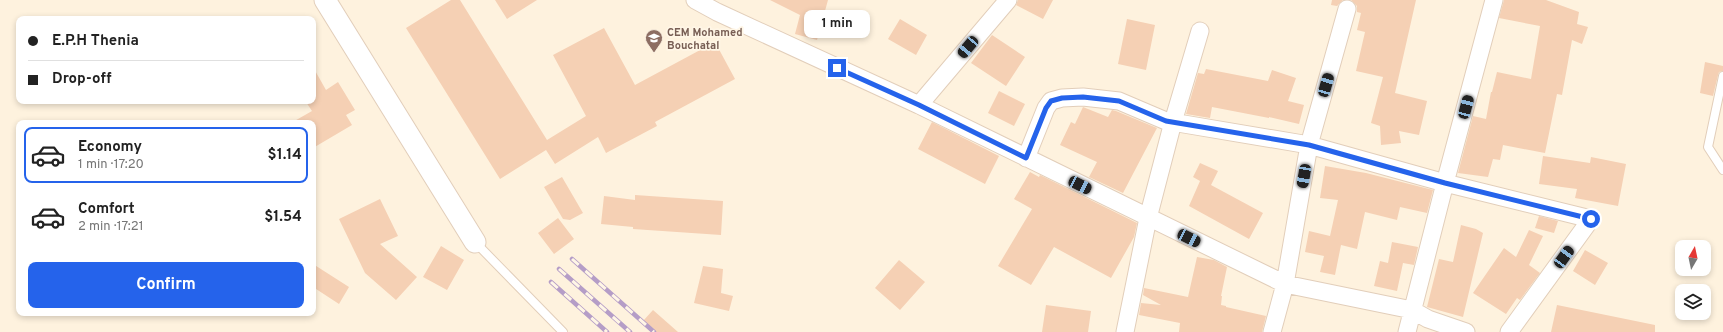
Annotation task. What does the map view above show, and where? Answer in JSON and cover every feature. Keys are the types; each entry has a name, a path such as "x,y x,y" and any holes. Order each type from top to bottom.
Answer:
{"street":[{"path":"324,0 475,242"},
{"path":"695,0 720,6 1026,158 1285,284 1412,310 1428,319 1466,332"},
{"path":"919,105 1008,0"},
{"path":"1407,332 1494,0"},
{"path":"1272,332 1285,284 1309,145 1348,9"},
{"path":"1125,332 1148,218 1173,122 1200,31"},
{"path":"1026,158 1046,108 1051,101 1062,98 1083,97 1119,101 1166,121 1309,145 1445,183 1591,219 1509,332"}],"lane":[{"path":"1723,76 1708,147 1723,170"},
{"path":"475,242 563,332"}],"building":[{"path":"451,0 460,0 547,140 586,116 553,55 604,28 635,85 715,42 735,79 655,122 657,126 606,153 598,137 555,164 546,150 500,179 406,28"},
{"path":"495,0 537,0 507,19"},
{"path":"770,0 828,0 817,40 795,34 800,15"},
{"path":"1018,0 1053,0 1043,19 1016,5"},
{"path":"1332,0 1343,0 1337,6 1331,5"},
{"path":"1351,0 1416,0 1395,93 1427,101 1419,135 1399,131 1401,143 1381,145 1380,126 1371,123 1383,77 1356,71 1365,32 1357,30 1361,13 1357,12 1357,6"},
{"path":"1504,0 1546,0 1579,12 1577,24 1588,27 1582,44 1572,40 1562,95 1557,94 1545,153 1503,145 1500,160 1493,159 1488,177 1458,173 1473,116 1486,119 1491,92 1497,72 1531,79 1540,26 1499,18"},
{"path":"900,19 927,35 916,55 888,39"},
{"path":"1127,19 1155,25 1146,70 1118,64"},
{"path":"992,35 1025,57 1006,86 971,63"},
{"path":"1705,62 1723,66 1723,71 1719,72 1718,75 1713,96 1700,93"},
{"path":"1206,69 1268,81 1272,70 1296,78 1288,101 1304,105 1299,124 1212,107 1210,118 1186,114 1198,73 1204,74"},
{"path":"316,72 326,90 338,82 355,110 346,115 352,125 316,146 316,120 296,120 312,111 307,104 316,104"},
{"path":"999,91 1025,104 1014,126 988,113"},
{"path":"1083,107 1108,117 1112,110 1116,111 1157,128 1123,193 1089,177 1097,162 1060,145 1071,122 1075,124"},
{"path":"932,122 999,156 985,184 918,149"},
{"path":"1543,156 1590,163 1591,157 1626,164 1618,206 1575,198 1577,189 1539,184"},
{"path":"1200,163 1218,171 1211,185 1263,213 1249,239 1189,206 1200,181 1193,177"},
{"path":"1325,166 1366,173 1433,190 1427,213 1400,207 1397,220 1365,212 1357,249 1341,245 1335,275 1320,272 1324,256 1305,252 1309,231 1330,236 1338,200 1320,198"},
{"path":"1030,172 1039,177 1040,175 1137,223 1134,237 1111,278 1054,247 1031,285 998,266 1032,209 1014,199"},
{"path":"562,177 583,213 570,220 563,219 544,187"},
{"path":"635,195 723,201 721,235 633,229 633,227 601,224 604,196 635,200"},
{"path":"380,199 398,236 380,244 417,277 396,300 365,273 339,219"},
{"path":"1539,216 1558,221 1554,233 1535,228"},
{"path":"558,218 574,239 554,254 538,233"},
{"path":"1461,225 1476,229 1483,233 1463,317 1427,307 1439,259 1453,262"},
{"path":"1529,230 1543,236 1529,265 1540,273 1520,300 1517,298 1506,314 1473,293 1504,248 1516,257"},
{"path":"1392,242 1418,247 1414,265 1403,263 1397,291 1374,286 1380,261 1388,263"},
{"path":"441,246 464,260 447,290 423,277"},
{"path":"1585,250 1608,263 1595,285 1573,271"},
{"path":"1197,257 1214,260 1227,267 1221,296 1221,305 1266,316 1262,332 1179,332 1180,323 1139,315 1141,303 1161,305 1143,295 1144,288 1188,297"},
{"path":"899,260 925,282 900,310 875,288"},
{"path":"316,266 349,287 339,304 316,289"},
{"path":"703,266 723,269 721,293 733,296 729,311 694,303"},
{"path":"1046,305 1091,311 1088,332 1042,332"},
{"path":"1557,305 1655,325 1655,332 1551,332"},
{"path":"653,310 678,332 656,332 643,321"}],"railway":[{"path":"572,259 654,332"},
{"path":"559,269 630,332"},
{"path":"551,282 607,332"}],"place":[{"name":"CEM Mohamed Bouchatal","path":"654,53"}],"route":[{"path":"837,68 919,105 1026,158 1046,108 1051,101 1062,98 1083,97 1119,101 1166,121 1309,145 1384,167 1591,219"}]}
